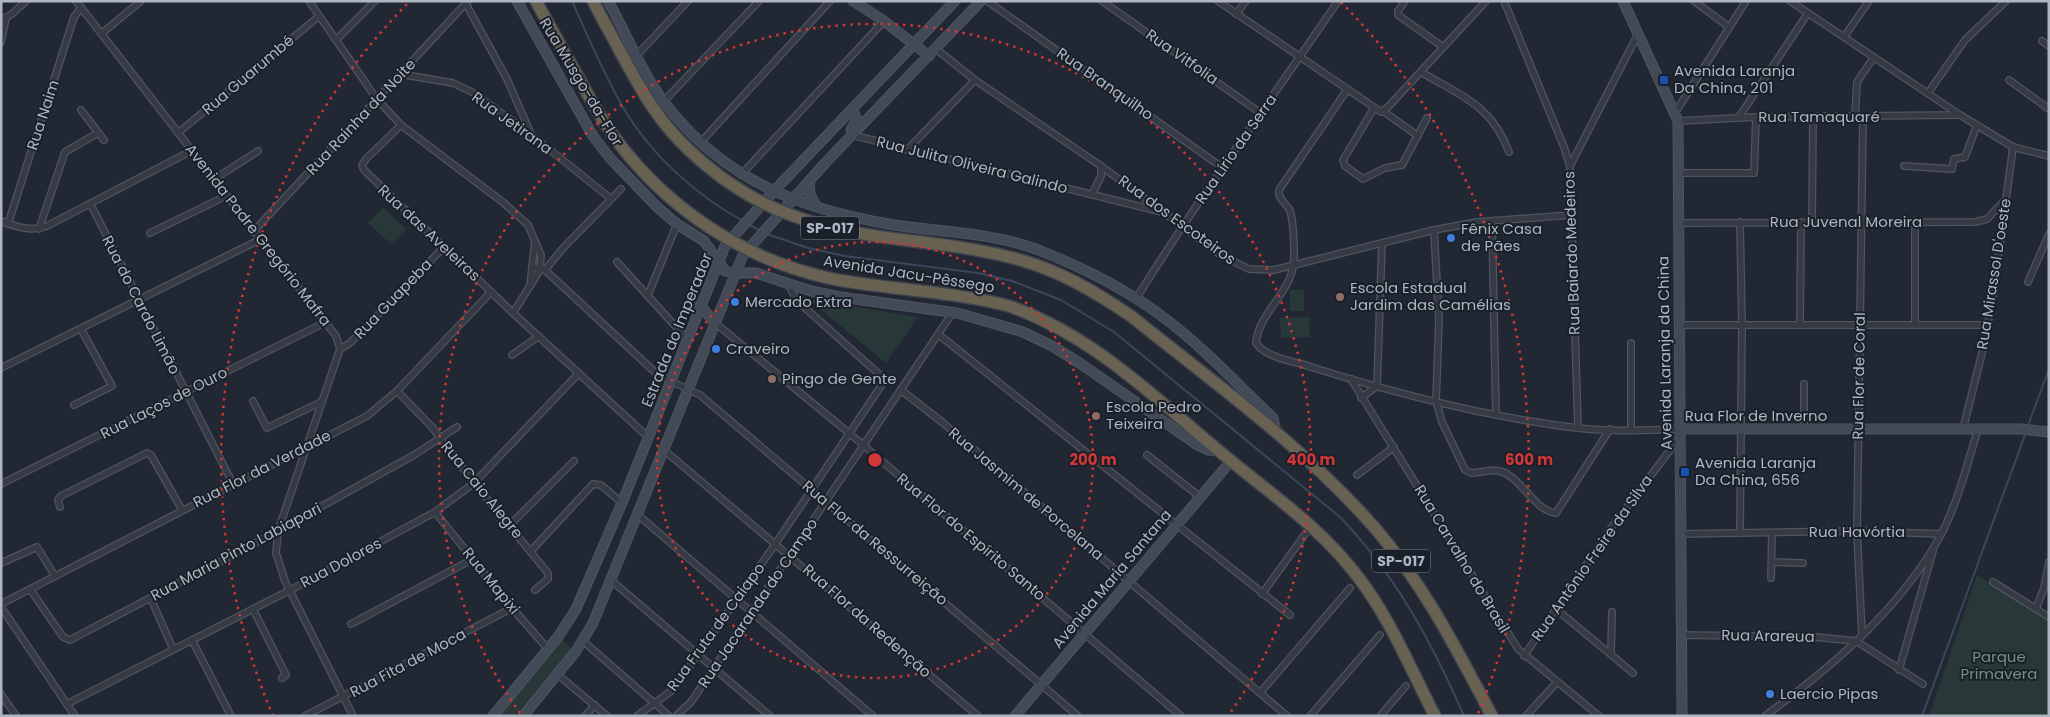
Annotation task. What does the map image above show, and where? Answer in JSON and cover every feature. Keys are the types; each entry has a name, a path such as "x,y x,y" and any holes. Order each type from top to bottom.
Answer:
{"highway":[{"name":"Avenida Jacu-Pêssego","path":"536,1 600,116 638,166 669,197 704,225 727,239 806,272 865,284 960,296 1009,306 1037,316 1094,348 1122,369 1311,526 1359,577 1388,626 1435,716"},
{"name":"SP-017","path":"593,1 633,76 662,121 695,155 745,194 776,211 833,229 979,250 1013,258 1047,269 1079,283 1131,316 1276,432 1329,480 1368,520 1409,572 1438,616 1492,716"}],"street":[{"path":"1,42 4,19 26,1"},
{"name":"Avenida Padre Gregório Mafra","path":"76,1 259,240 326,322 336,336 340,349"},
{"path":"101,34 141,1"},
{"path":"309,1 318,17 376,98 400,125 504,203 528,225 542,259 543,270"},
{"path":"336,40 375,1"},
{"name":"Rua Musgo-da-Flor","path":"517,1 594,136 639,191 678,224 704,241 725,271 734,273"},
{"path":"637,55 688,1"},
{"path":"664,102 759,1"},
{"path":"701,142 830,1"},
{"path":"853,1 884,21 929,56"},
{"name":"Estrada do Imperador","path":"493,716 572,617 622,503 668,379 687,339 725,246 773,192 955,1"},
{"name":"Estrada do Imperador","path":"523,716 583,641 612,581 714,322 743,255 810,180 981,1"},
{"name":"Rua Branquilho","path":"986,1 1223,168"},
{"name":"Rua Vitfolia","path":"1102,1 1262,114"},
{"path":"1218,1 1347,90 1374,108 1383,111 1418,136"},
{"path":"1236,14 1246,1"},
{"name":"Rua Lírio da Serra","path":"1136,298 1182,224 1262,114 1338,1"},
{"path":"1404,1 1398,11 1398,15 1443,47"},
{"path":"1383,111 1486,1"},
{"name":"Rua Baiardo Medeiros","path":"1504,1 1564,146 1570,166 1578,428"},
{"name":"Avenida Laranja da China","path":"1623,1 1676,117 1682,716"},
{"path":"1694,1 1729,27"},
{"path":"1676,117 1746,1"},
{"path":"1790,1 1960,116 2012,147 2049,156"},
{"path":"1844,37 1869,1"},
{"path":"1928,93 1965,40 2006,1"},
{"path":"467,3 507,79 532,136"},
{"name":"Rua Rainha da Noite","path":"253,232 376,98 467,3"},
{"path":"611,3 637,55 664,102 701,142 741,175 773,192 817,207 893,224 1001,239 1035,249 1065,261 1136,298 1185,334 1272,418 1276,432"},
{"name":"Rua Naim","path":"8,224 74,17 81,8"},
{"path":"1739,118 1808,13"},
{"name":"Rua Guarumbé","path":"178,133 318,17"},
{"path":"741,175 884,21"},
{"path":"1570,166 1638,34"},
{"path":"2042,41 2049,46"},
{"name":"Rua dos Escoteiros","path":"936,49 975,80 1182,224 1222,256 1250,269 1274,270 1434,230 1492,221 1571,215"},
{"path":"1855,117 1857,82 1874,57"},
{"path":"1420,72 1483,109 1502,133 1509,152"},
{"name":"Rua Jetirana","path":"400,74 461,87 532,136 610,198"},
{"path":"907,150 975,80"},
{"path":"2009,80 2049,109"},
{"path":"1294,265 1291,215 1280,197 1279,190 1347,90"},
{"path":"1374,108 1343,160 1344,166 1359,178 1366,178 1384,168 1402,165 1427,118"},
{"path":"81,110 104,140"},
{"path":"817,207 810,195 810,180 817,166 854,127 857,119 852,110"},
{"name":"Rua Tamaquaré","path":"1676,117 1960,116"},
{"path":"1677,173 1752,173 1756,171 1756,117"},
{"path":"1812,222 1813,117"},
{"name":"Rua Flor de Coral","path":"1862,635 1857,531 1863,117"},
{"name":"Rua das Aveleiras","path":"400,125 372,152 363,168 513,313 648,437"},
{"path":"1904,166 1952,168 1954,159 1965,157 1968,152 1977,125"},
{"path":"39,229 65,152 98,133"},
{"name":"Rua Julita Oliveira Galindo","path":"852,136 1164,212"},
{"name":"Rua Mirassol D'oeste","path":"1963,428 1988,325 2012,147"},
{"path":"1,221 25,229 39,229 91,206 191,151"},
{"path":"213,180 258,151"},
{"path":"1092,195 1101,176 1101,166"},
{"path":"513,313 530,286 543,270 610,198 621,189"},
{"path":"150,233 226,196"},
{"name":"Rua Juvenal Moreira","path":"1677,222 1979,222 1987,219 2006,199"},
{"name":"Rua do Cardo Limão","path":"91,206 233,484"},
{"path":"1492,221 1496,415"},
{"path":"1915,221 1915,324"},
{"path":"1740,222 1742,325 1740,532"},
{"path":"1800,324 1801,222"},
{"path":"648,295 678,224"},
{"path":"1434,230 1439,320 1436,401 1442,422 1463,466 1471,473 1489,470 1503,472 1541,505 1554,513 1559,510 1610,429"},
{"path":"2028,282 2049,234"},
{"path":"1,368 259,240"},
{"path":"530,286 535,241"},
{"path":"1361,398 1377,386 1382,244"},
{"name":"Rua Guapeba","path":"340,349 350,343 444,247"},
{"path":"617,262 687,339"},
{"name":"Rua Flor de Inverno","path":"1294,265 1290,278 1259,330 1256,343 1272,354 1351,379 1496,415 1578,428 1680,433 1740,430 1963,428 2021,429 2049,432"},
{"path":"532,268 543,270"},
{"name":"Rua Flor da Ressurreição","path":"543,270 658,375 700,395 826,500 1078,716"},
{"path":"734,273 756,273 840,298 953,312 1023,332 1052,346 1196,444 1208,450 1219,451"},
{"name":"Rua Fruta de Caiapo","path":"637,716 674,689 699,655 735,599 776,543 883,383 883,378 795,297 788,284"},
{"name":"Rua Flor da Verdade","path":"1,606 182,510 367,416 398,391 492,292"},
{"path":"700,305 714,322"},
{"name":"Rua Jacaranda do Campo","path":"676,716 691,702 953,312"},
{"name":"Rua Laços de Ouro","path":"1,484 326,322"},
{"name":"Rua Flor do Espírito Santo","path":"714,322 849,433 1181,716"},
{"path":"1678,325 1988,325"},
{"path":"74,405 112,386 82,329"},
{"path":"938,334 1290,615"},
{"path":"512,355 539,336"},
{"path":"1631,343 1631,430"},
{"path":"340,349 278,531 276,553 289,590 353,716"},
{"name":"Rua Dolores","path":"67,704 289,590 435,512 474,483 579,373"},
{"name":"Rua Carvalho do Brasil","path":"1351,379 1361,398 1394,447 1524,656 1599,716"},
{"path":"1804,384 1804,429"},
{"name":"Rua Jasmim de Porcelana","path":"901,390 942,422 1288,716"},
{"name":"Rua Caio Alegre","path":"398,391 441,439 474,483 550,575 535,590"},
{"path":"253,401 267,428 321,402"},
{"name":"Rua Maria Pinto Labiapari","path":"30,589 67,640 151,599 278,531 441,439 457,427"},
{"path":"1765,716 1805,686 1862,635 1894,600 1934,547 1961,487 1978,429"},
{"name":"Rua Antônio Freire da Silva","path":"1524,656 1680,433"},
{"path":"1357,475 1394,447"},
{"name":"Rua Flor da Redenção","path":"664,450 978,716"},
{"path":"60,507 58,500 61,496 147,453 151,455 182,510"},
{"path":"1146,455 1200,497"},
{"path":"510,525 574,461"},
{"name":"Avenida Maria Santana","path":"1015,716 1231,461"},
{"path":"531,551 596,483 602,484 622,503"},
{"name":"Rua Mapixi","path":"435,512 512,608 548,649"},
{"path":"638,515 873,716"},
{"path":"1262,594 1311,526"},
{"name":"Rua Havórtia","path":"1680,534 1857,531 1941,534"},
{"path":"1771,578 1773,562 1772,533"},
{"path":"1,564 37,547 55,576"},
{"path":"1899,670 1934,547"},
{"path":"351,624 473,560"},
{"path":"1773,562 1803,564"},
{"path":"2036,609 2044,588 2049,562"},
{"path":"612,581 770,716"},
{"path":"1993,582 2049,617"},
{"path":"1260,693 1350,588"},
{"path":"151,599 173,649"},
{"path":"1,606 75,716"},
{"path":"253,608 284,676 290,683"},
{"name":"Rua Fita de Moca","path":"309,715 512,608"},
{"path":"1556,609 1633,673"},
{"path":"1611,654 1612,612"},
{"name":"Rua Arareua","path":"1680,634 1815,637 1856,641"},
{"path":"1310,716 1380,635"},
{"path":"192,640 231,716"},
{"path":"583,641 669,716"},
{"path":"1856,641 1922,684"},
{"path":"557,674 608,716"},
{"path":"1526,716 1557,682"},
{"path":"1380,716 1406,686"},
{"path":"1,694 16,716"},
{"path":"586,716 595,705"}],"green space":[{"path":"383,208 406,229 391,244 368,223"},
{"path":"1290,290 1304,290 1304,311 1290,311"},
{"path":"808,299 918,317 886,363"},
{"path":"1309,317 1310,337 1281,338 1280,318"},
{"name":"Parque Primavera","path":"1977,575 2049,621 2049,716 1929,716"},
{"path":"562,640 571,648 515,716 500,716"}],"waterway":[{"path":"572,1 596,56 635,126 676,173 692,187 743,221"},
{"path":"750,225 761,231"},
{"path":"767,234 808,248 845,256 978,273 1012,281 1061,300 1114,332 1340,517 1378,562 1411,611 1426,636 1464,716"},
{"path":"2027,428 2049,369"},
{"path":"1922,716 2026,432"}],"place":[{"name":"Avenida Laranja Da China, 201","path":"1664,80"},
{"name":"Fênix Casa de Pães","path":"1451,238"},
{"name":"Escola Estadual Jardim das Camélias","path":"1340,297"},
{"name":"Mercado Extra","path":"735,302"},
{"name":"Craveiro","path":"716,349"},
{"name":"Pingo de Gente","path":"772,379"},
{"name":"Escola Pedro Teixeira","path":"1096,416"},
{"name":"Avenida Laranja Da China, 656","path":"1685,472"},
{"name":"Laercio Pipas","path":"1770,694"}]}
